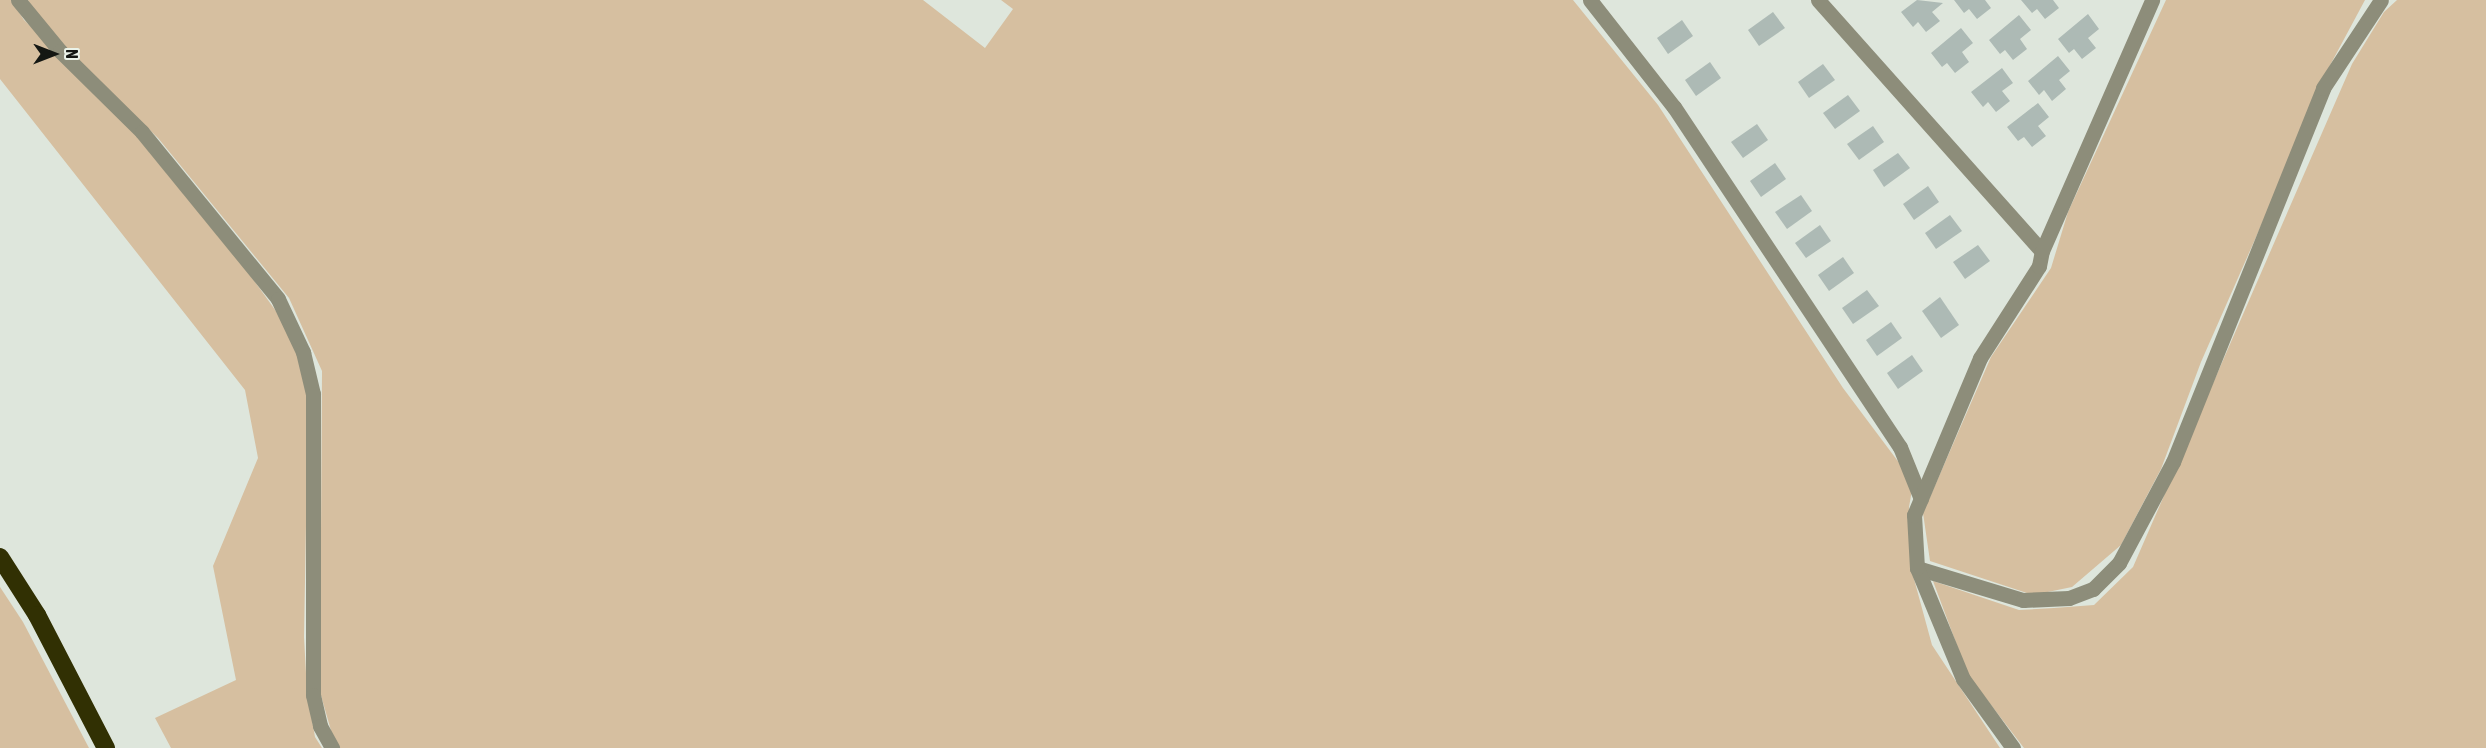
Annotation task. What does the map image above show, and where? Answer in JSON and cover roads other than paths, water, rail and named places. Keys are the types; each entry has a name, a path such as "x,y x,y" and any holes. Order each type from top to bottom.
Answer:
{"highway":[{"path":"0,557 37,615 106,748"}],"street":[{"path":"18,0 60,51 142,132 278,298 303,352 313,394 313,695 320,726 332,748"},
{"path":"1590,0 1674,107 1726,184 1900,447 1921,499"},
{"path":"1818,0 2042,251"},
{"path":"2013,748 1963,679 1917,568 1914,515 1980,358 2039,266 2042,251 2152,0"},
{"path":"1917,568 2023,600 2069,598 2093,589 2119,563 2173,462 2323,88 2381,0"}]}
